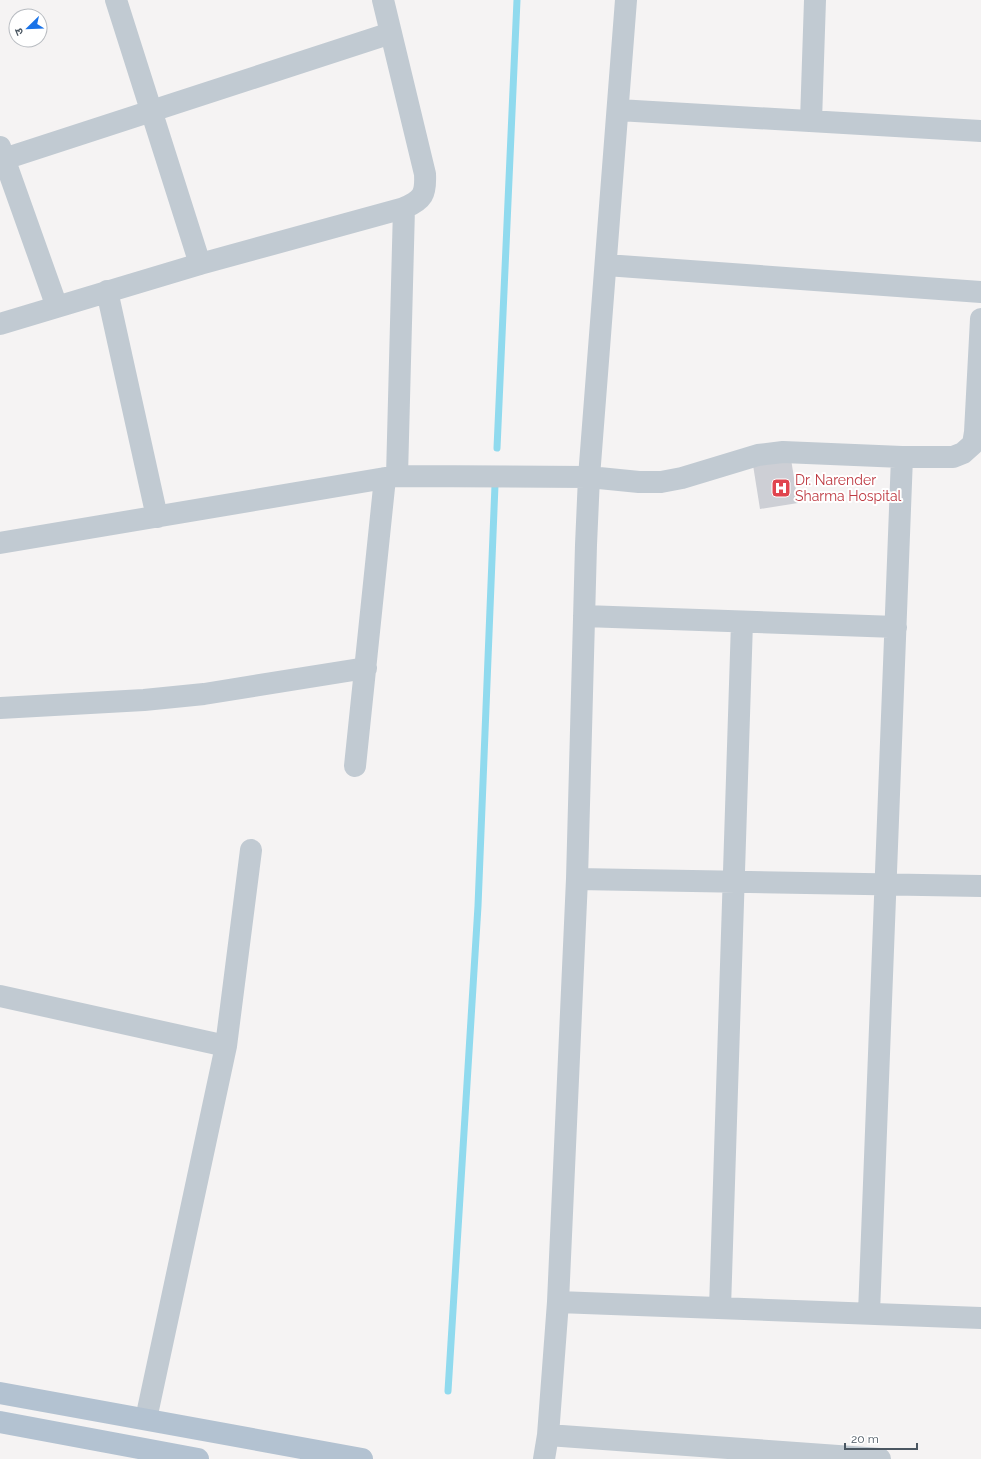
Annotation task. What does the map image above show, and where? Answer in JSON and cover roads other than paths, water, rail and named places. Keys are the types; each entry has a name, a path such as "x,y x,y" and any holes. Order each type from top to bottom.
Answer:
{"main road":[{"path":"0,1392 362,1459"},
{"path":"0,1422 198,1459"}],"street":[{"path":"116,0 200,264"},
{"path":"0,324 107,291 404,208 416,203 424,193 425,174 384,0"},
{"path":"544,1459 548,1435 558,1302 577,879 589,477 626,0"},
{"path":"810,121 815,0"},
{"path":"57,307 2,153 152,111 391,33"},
{"path":"618,110 981,131"},
{"path":"355,766 366,668 392,477 404,208"},
{"path":"606,265 981,292"},
{"path":"107,291 157,516"},
{"path":"0,543 392,477 589,477 639,482 661,482 682,478 758,455 783,452 902,457 953,457 963,453 973,444 976,432 981,319"},
{"path":"869,1313 902,457"},
{"path":"584,616 896,627"},
{"path":"720,1308 742,622"},
{"path":"0,708 144,700 204,694 366,668"},
{"path":"146,1419 226,1046 251,850"},
{"path":"577,879 981,886"},
{"path":"0,996 226,1046"},
{"path":"558,1302 981,1318"},
{"path":"548,1435 880,1459"}],"waterway":[{"path":"497,448 517,0"},
{"path":"448,1391 478,906 495,485"}],"place":[{"name":"Dr. Narender Sharma Hospital","path":"781,488"}]}
